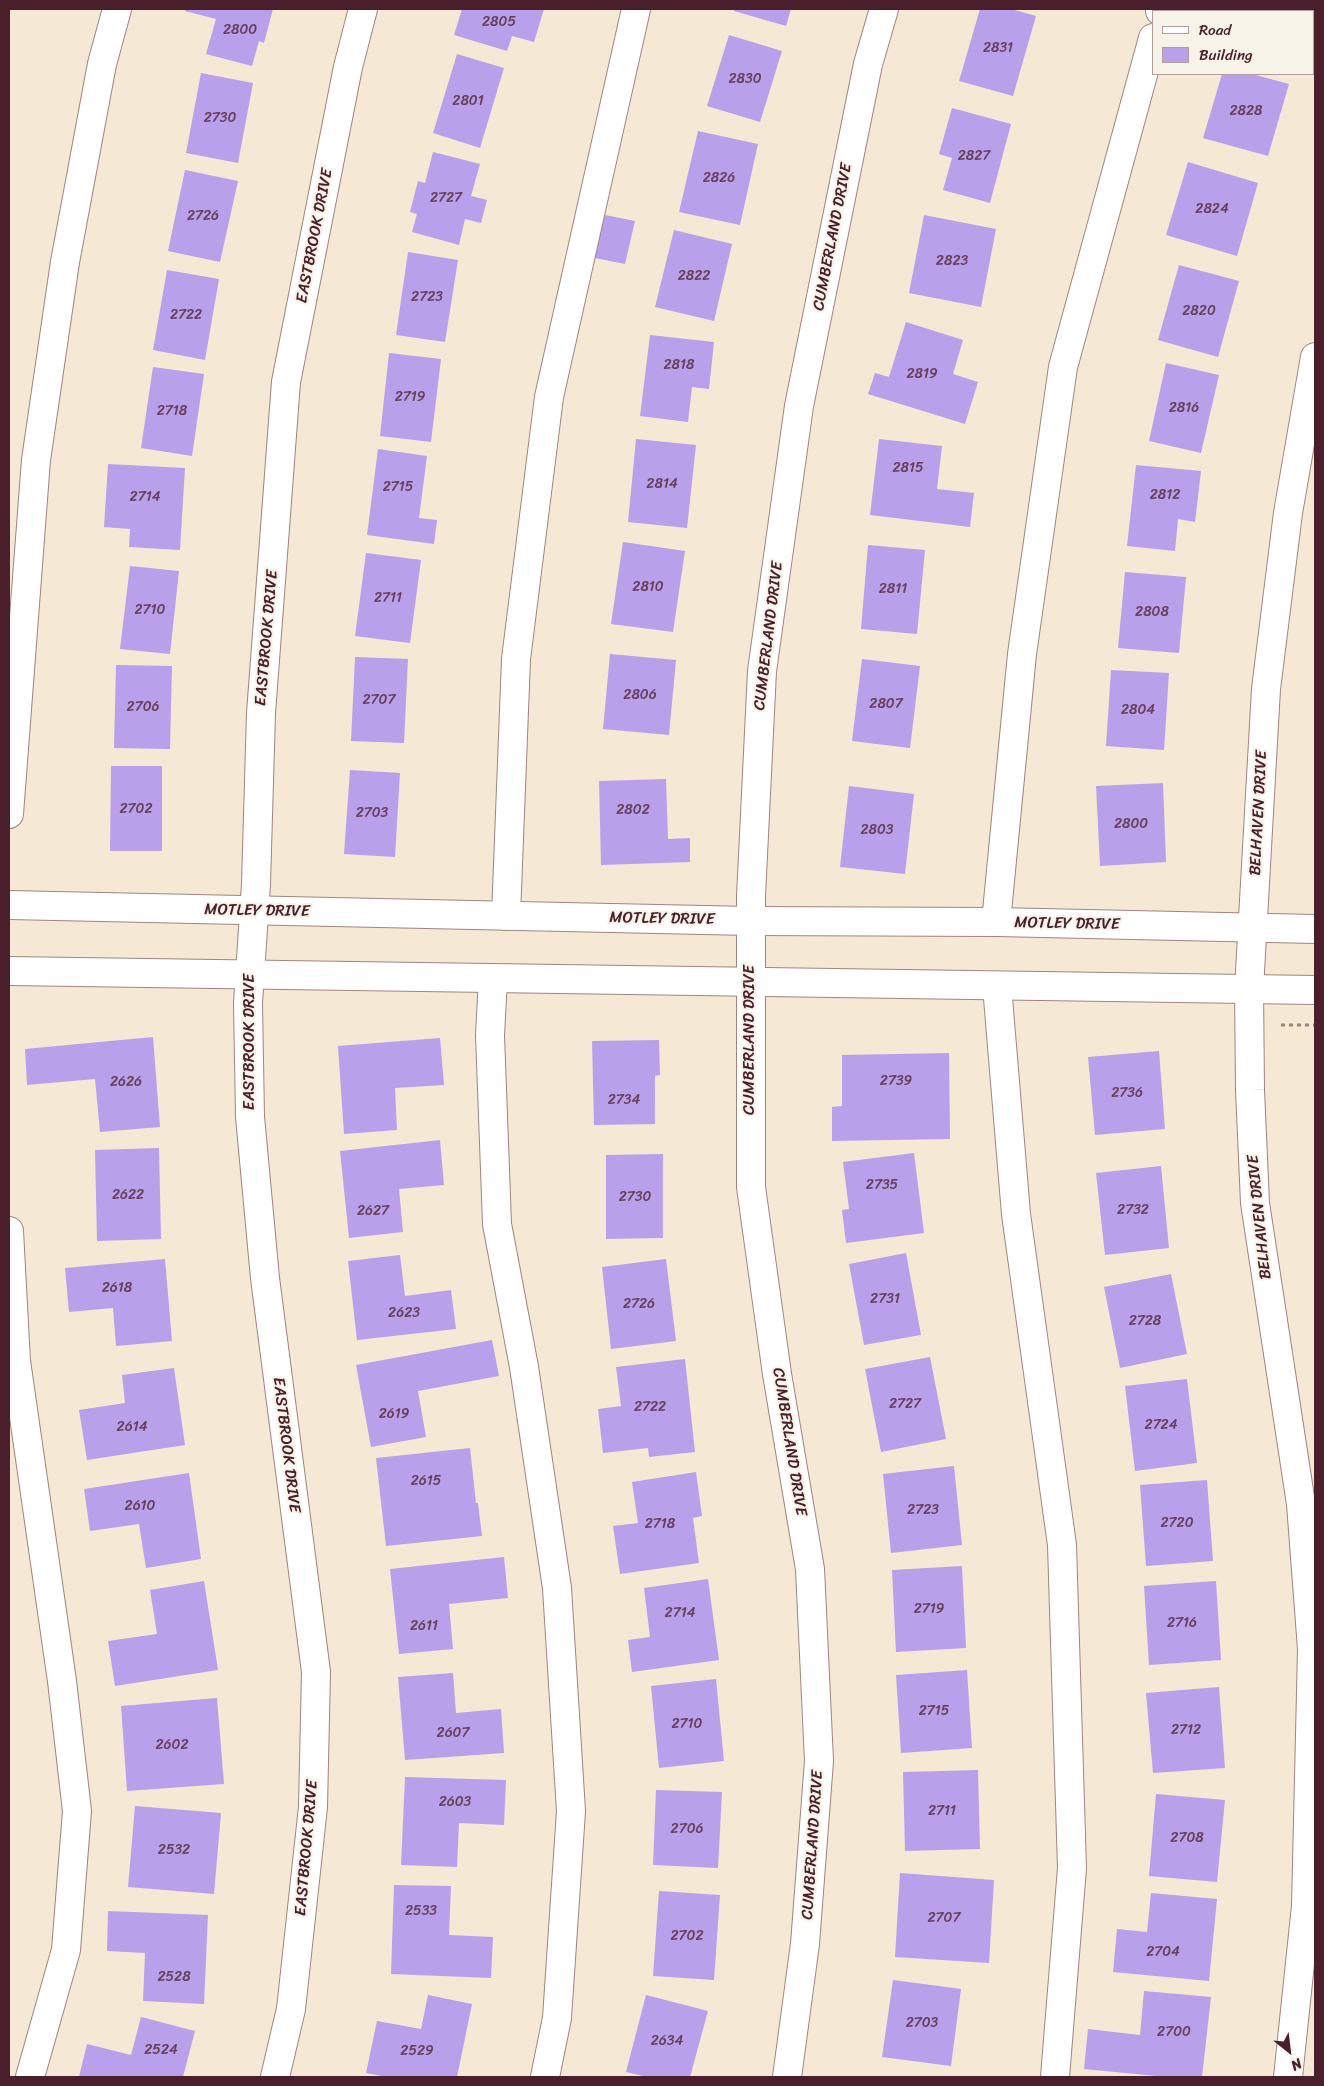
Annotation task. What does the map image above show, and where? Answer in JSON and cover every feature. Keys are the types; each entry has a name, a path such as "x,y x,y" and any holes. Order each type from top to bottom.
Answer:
{"street":[{"path":"9,814 36,460 65,262 102,64 117,9"},
{"name":"EASTBROOK DRIVE","path":"275,2077 291,2009 313,1807 316,1672 264,1278 250,1117 248,1003 254,912 261,713 286,382 348,67 363,9"},
{"path":"506,916 516,659 549,397 636,9"},
{"name":"CUMBERLAND DRIVE","path":"786,2077 805,1944 819,1762 810,1569 777,1374 751,1187 750,921 762,671 799,406 868,64 884,9"},
{"path":"996,922 1022,654 1063,367 1152,42"},
{"name":"BELHAVEN DRIVE","path":"1288,2077 1306,1906 1312,1649 1301,1504 1256,1203 1250,1090 1249,989 1266,689 1288,513 1315,357"},
{"name":"MOTLEY DRIVE","path":"9,905 254,912 750,921 996,922 1315,929"},
{"path":"9,971 1315,990"},
{"path":"493,978 490,1035 497,1224 524,1367 556,1588 571,1812 557,2018 545,2077"},
{"path":"997,986 1016,1214 1062,1545 1072,1868 1055,2077"},
{"path":"9,1231 16,1361 62,1681 77,1811 66,1950 30,2077"}],"building":[{"path":"186,9 273,9 264,43 259,41 252,66 206,54 216,19 185,11"},
{"path":"462,9 544,9 534,42 512,36 507,51 454,35"},
{"path":"734,9 791,9 786,26 734,11"},
{"path":"980,9 1011,9 1036,16 1013,96 959,81"},
{"path":"1248,9 1312,9 1312,10"},
{"path":"729,35 782,51 760,122 707,106"},
{"path":"457,54 504,68 480,148 433,133"},
{"path":"201,73 253,83 238,163 186,153"},
{"path":"1222,75 1256,75 1289,84 1268,156 1203,138"},
{"path":"952,108 1011,124 990,203 943,190 952,158 939,154"},
{"path":"698,131 758,144 740,225 679,212"},
{"path":"433,152 480,164 471,196 487,200 481,223 465,219 459,245 412,232 417,214 410,212 418,181 425,183"},
{"path":"1188,162 1258,183 1237,256 1166,235"},
{"path":"185,170 238,181 220,262 168,251"},
{"path":"600,214 635,221 625,264 590,257"},
{"path":"924,215 996,229 981,307 909,293"},
{"path":"674,230 732,244 714,321 655,307"},
{"path":"408,252 458,260 445,342 396,335"},
{"path":"1179,265 1239,281 1218,357 1158,340"},
{"path":"167,270 219,279 205,360 153,350"},
{"path":"906,322 963,340 953,374 978,382 965,424 868,394 875,373 889,377"},
{"path":"650,335 714,342 709,389 692,387 688,422 640,416"},
{"path":"389,353 441,359 431,442 380,436"},
{"path":"1166,363 1219,375 1201,453 1149,441"},
{"path":"153,367 204,374 192,456 141,448"},
{"path":"636,439 696,445 687,528 628,522"},
{"path":"879,439 942,446 937,489 974,493 970,527 870,515"},
{"path":"378,449 427,456 419,518 437,520 434,544 367,535"},
{"path":"108,464 185,468 180,550 129,547 130,529 104,527"},
{"path":"1136,465 1201,471 1195,522 1178,519 1175,551 1127,546"},
{"path":"623,542 685,551 673,632 611,624"},
{"path":"868,545 925,550 917,634 861,629"},
{"path":"366,553 421,560 410,643 355,636"},
{"path":"130,566 179,571 170,654 120,649"},
{"path":"1125,572 1186,577 1179,653 1118,648"},
{"path":"610,654 676,660 669,735 603,729"},
{"path":"355,657 408,659 404,743 351,741"},
{"path":"862,659 920,666 910,748 852,741"},
{"path":"116,665 172,666 170,749 114,748"},
{"path":"1111,670 1169,673 1164,750 1106,746"},
{"path":"111,766 162,766 162,851 110,851"},
{"path":"350,770 400,773 395,857 344,854"},
{"path":"666,779 668,839 690,838 690,862 601,865 599,781"},
{"path":"1163,783 1166,862 1100,866 1096,786"},
{"path":"849,786 914,794 905,874 840,867"},
{"path":"153,1037 160,1127 100,1132 95,1079 27,1085 25,1049"},
{"path":"440,1038 444,1085 395,1088 397,1130 344,1134 338,1046"},
{"path":"659,1040 660,1075 655,1076 655,1124 594,1125 592,1041"},
{"path":"1159,1051 1165,1129 1095,1135 1088,1057"},
{"path":"949,1053 950,1139 832,1141 832,1107 842,1106 842,1055"},
{"path":"440,1140 444,1185 399,1189 403,1232 349,1238 340,1151"},
{"path":"159,1148 161,1239 97,1241 95,1150"},
{"path":"914,1153 924,1233 846,1243 842,1210 849,1209 843,1162"},
{"path":"663,1154 663,1238 606,1239 606,1155"},
{"path":"1161,1166 1169,1248 1105,1255 1096,1173"},
{"path":"906,1253 921,1335 864,1345 849,1264"},
{"path":"400,1255 405,1296 451,1290 456,1329 357,1340 348,1261"},
{"path":"165,1259 172,1341 116,1346 113,1308 69,1312 65,1268"},
{"path":"666,1259 676,1341 611,1349 602,1267"},
{"path":"1171,1274 1187,1354 1120,1368 1104,1287"},
{"path":"492,1340 499,1376 418,1391 426,1437 371,1447 356,1365"},
{"path":"930,1357 946,1439 881,1452 865,1369"},
{"path":"685,1359 695,1452 649,1457 648,1448 603,1453 598,1409 621,1406 616,1367"},
{"path":"174,1368 185,1445 87,1460 79,1410 125,1403 122,1375"},
{"path":"1187,1379 1197,1463 1135,1471 1125,1386"},
{"path":"470,1448 482,1536 386,1546 376,1458"},
{"path":"954,1466 962,1545 891,1553 883,1474"},
{"path":"696,1472 702,1516 693,1518 699,1563 620,1574 613,1526 638,1523 632,1482"},
{"path":"189,1473 201,1559 146,1568 139,1524 90,1531 84,1489"},
{"path":"1207,1480 1213,1561 1146,1566 1140,1485"},
{"path":"504,1557 508,1598 449,1604 453,1649 399,1654 390,1569"},
{"path":"962,1566 966,1648 896,1652 892,1570"},
{"path":"708,1579 719,1660 632,1672 628,1640 650,1637 644,1588"},
{"path":"204,1581 218,1670 115,1686 108,1641 157,1634 150,1590"},
{"path":"1216,1581 1221,1660 1149,1665 1144,1586"},
{"path":"967,1670 972,1748 901,1753 896,1675"},
{"path":"453,1673 456,1713 501,1709 504,1753 405,1760 398,1677"},
{"path":"716,1679 724,1761 659,1768 651,1686"},
{"path":"1219,1687 1225,1768 1153,1773 1146,1693"},
{"path":"217,1698 224,1784 127,1791 121,1706"},
{"path":"978,1770 980,1849 905,1851 903,1772"},
{"path":"405,1777 506,1780 504,1825 459,1823 457,1867 401,1865"},
{"path":"656,1790 722,1792 718,1868 653,1865"},
{"path":"1156,1794 1225,1800 1217,1882 1149,1876"},
{"path":"135,1806 221,1813 214,1894 128,1887"},
{"path":"900,1873 994,1880 989,1963 895,1957"},
{"path":"394,1885 451,1886 449,1935 493,1937 491,1978 391,1974"},
{"path":"659,1891 720,1895 714,1980 653,1976"},
{"path":"1151,1893 1217,1899 1209,1981 1113,1972 1117,1929 1147,1932"},
{"path":"108,1911 208,1915 204,2004 143,2001 145,1953 107,1951"},
{"path":"893,1980 961,1989 951,2066 882,2057"},
{"path":"1144,1991 1211,1997 1202,2077 1167,2077 1084,2069 1088,2029 1140,2035"},
{"path":"428,1995 472,2004 457,2077 387,2077 366,2073 377,2021 421,2029"},
{"path":"646,1995 708,2011 690,2077 647,2077 626,2072"},
{"path":"141,2017 195,2031 183,2077 79,2077 87,2044 131,2055"}]}
